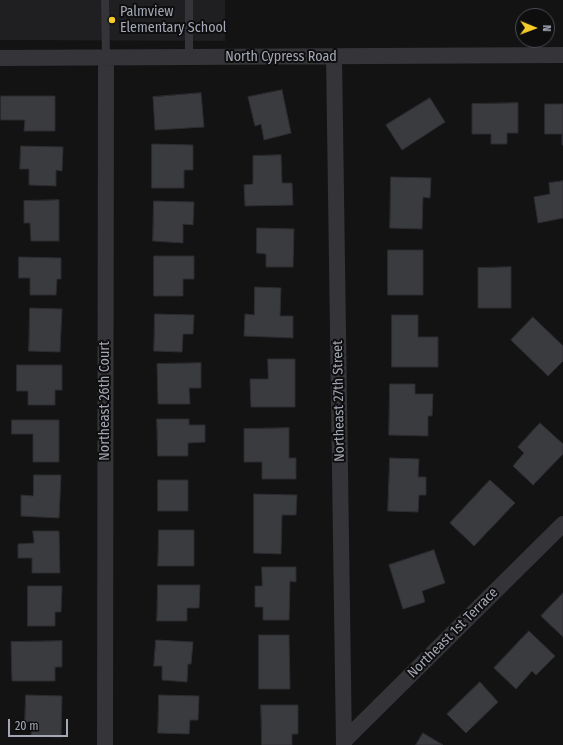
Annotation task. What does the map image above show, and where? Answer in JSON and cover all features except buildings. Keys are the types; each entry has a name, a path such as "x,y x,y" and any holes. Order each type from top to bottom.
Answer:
{"street":[{"name":"North Cypress Road","path":"0,58 563,55"},
{"name":"Northeast 27th Street","path":"334,56 344,743"},
{"name":"Northeast 26th Court","path":"105,745 106,57"},
{"name":"Northeast 1st Terrace","path":"344,743 563,524"}],"lane":[{"path":"105,0 106,57"},
{"path":"189,0 189,57"}],"shaded area":[{"name":"Palmview Elementary School","path":"0,0 225,0 225,41 0,40"}],"place":[{"name":"Palmview Elementary School","path":"112,20"}]}
